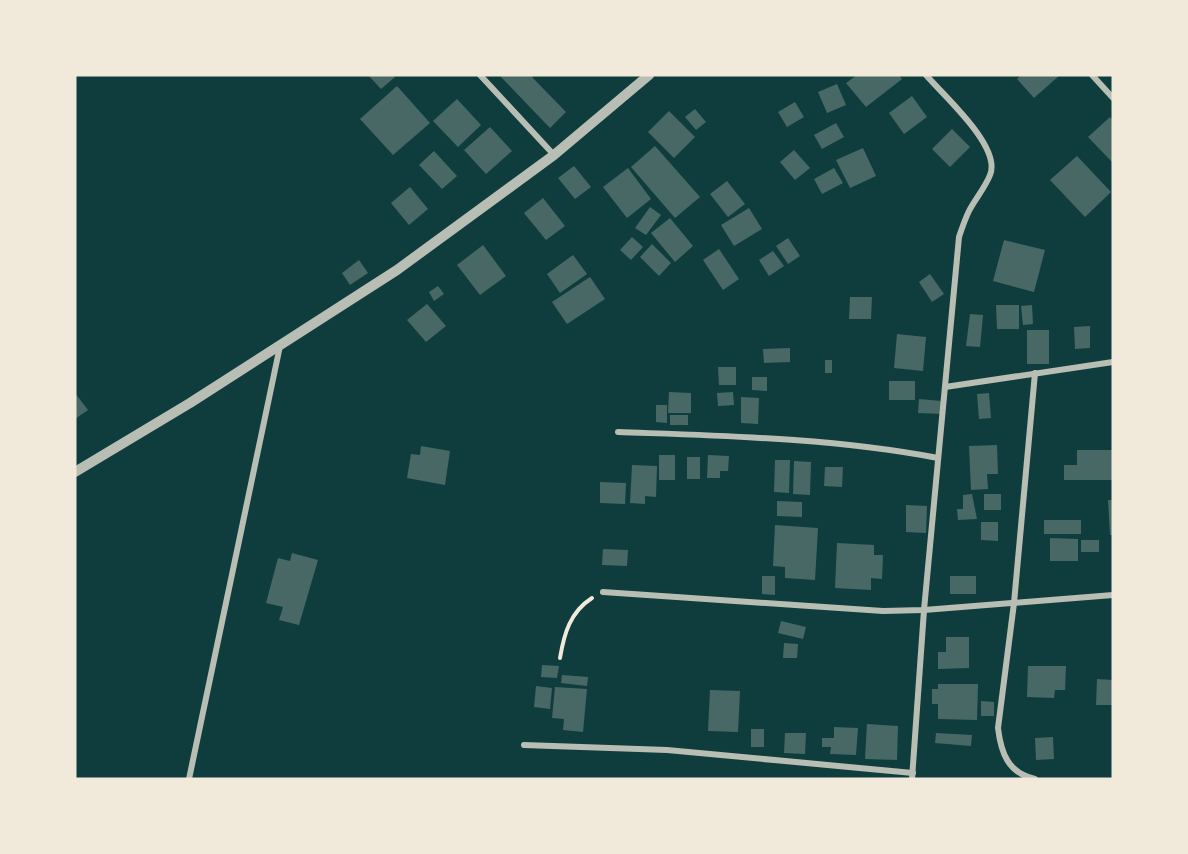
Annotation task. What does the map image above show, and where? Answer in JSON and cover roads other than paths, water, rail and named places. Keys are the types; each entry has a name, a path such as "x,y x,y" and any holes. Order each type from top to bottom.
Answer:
{"street":[{"path":"480,75 554,154"},
{"path":"75,472 280,346 398,270 554,154 649,75"},
{"path":"524,745 667,750 912,776 924,610 959,237 969,211 991,174 993,163 990,151 981,138 926,75"},
{"path":"1092,75 1113,99"},
{"path":"189,779 280,346"},
{"path":"945,387 1113,362"},
{"path":"1035,373 1014,603 998,728 1000,748 1007,763 1022,776 1035,779"},
{"path":"618,432 800,438 885,448 938,458"},
{"path":"603,592 883,611 924,610 1113,595"}]}
